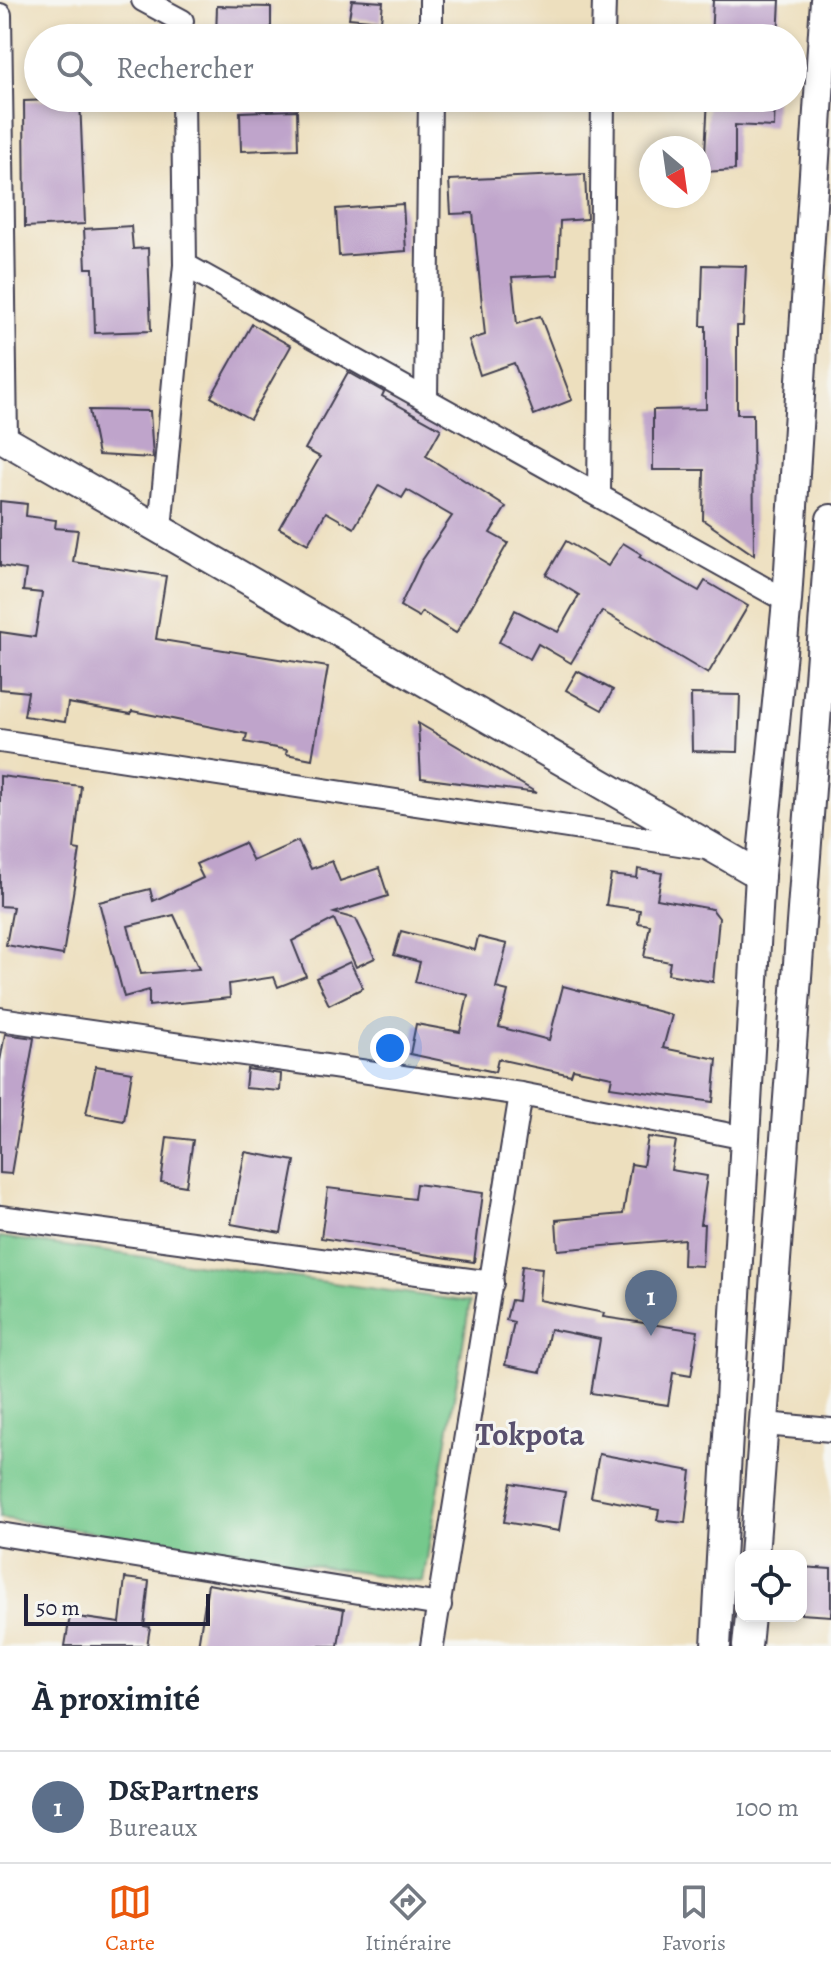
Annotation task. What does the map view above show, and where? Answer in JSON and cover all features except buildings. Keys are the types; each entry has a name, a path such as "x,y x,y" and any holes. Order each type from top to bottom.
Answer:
{"street":[{"path":"143,0 182,20"},
{"path":"431,0 431,24"},
{"path":"603,24 604,0"},
{"path":"716,1646 726,1421 760,875 787,601 825,0"},
{"path":"0,15 3,438 760,875"},
{"path":"160,529 185,265 183,112"},
{"path":"426,398 430,112"},
{"path":"599,493 603,112"},
{"path":"185,265 599,493 787,601"},
{"path":"754,1550 823,727 831,519"},
{"path":"0,741 715,850"},
{"path":"0,1019 521,1094 746,1138"},
{"path":"432,1646 521,1094"},
{"path":"0,1217 492,1283"},
{"path":"765,1424 831,1430"},
{"path":"0,1534 440,1605"},
{"path":"747,1646 749,1622"}],"green space":[{"path":"0,1237 470,1302 423,1582 0,1518"}],"place":[{"name":"D&Partners","path":"651,1336"}],"district":[{"name":"Tokpota","path":"530,1434"}]}
